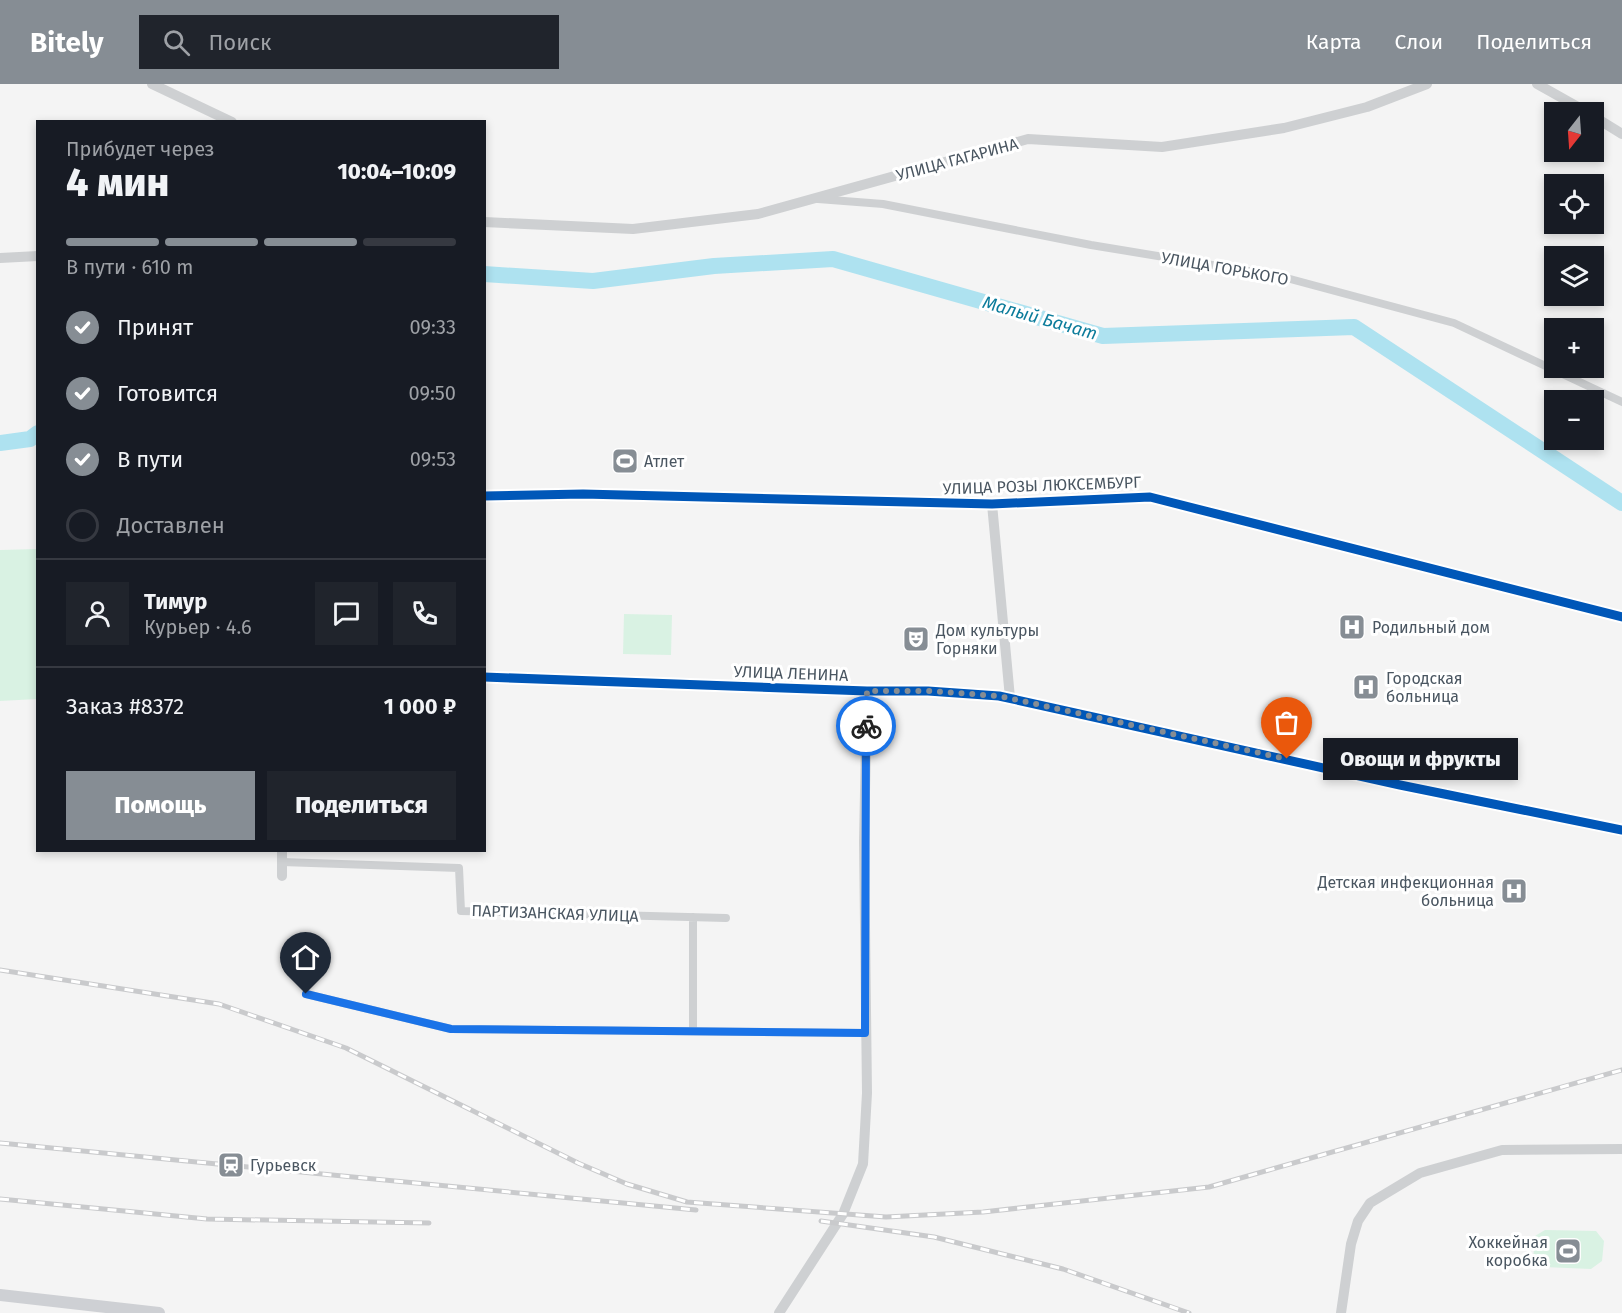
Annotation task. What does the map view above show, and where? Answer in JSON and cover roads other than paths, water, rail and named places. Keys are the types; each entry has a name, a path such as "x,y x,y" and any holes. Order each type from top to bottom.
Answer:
{"main road":[{"path":"0,1295 159,1313"}],"street":[{"path":"152,84 228,120"},
{"name":"УЛИЦА ГАГАРИНА","path":"486,222 633,229 758,214 1028,140 1162,147 1284,128 1367,107 1427,84"},
{"path":"1537,84 1569,102"},
{"path":"1604,123 1622,134"},
{"name":"УЛИЦА ГОРЬКОГО","path":"811,199 883,204 1091,245 1278,276 1454,323 1622,402"},
{"path":"0,258 36,256"},
{"name":"УЛИЦА РОЗЫ ЛЮКСЕМБУРГ","path":"486,496 583,494 992,504 1150,497 1622,617"},
{"path":"992,504 1010,698"},
{"name":"УЛИЦА ЛЕНИНА","path":"486,677 867,691 928,691 1010,698 1400,786 1622,830"},
{"path":"779,1313 843,1214 863,1164 867,1093 864,842 867,691"},
{"path":"282,852 282,876"},
{"name":"ПАРТИЗАНСКАЯ УЛИЦА","path":"282,862 459,868 461,911 726,918"},
{"path":"693,917 693,1031"},
{"path":"306,994 451,1029 865,1033"},
{"path":"1341,1313 1351,1244 1358,1221 1370,1203 1420,1173 1502,1150 1622,1149"}],"waterway":[{"name":"Малый Бачат","path":"486,274 593,281 714,266 833,259 1103,336 1354,327 1622,503"},
{"name":"Малый Бачат","path":"0,443 30,439 36,434"}],"railway":[{"path":"0,970 219,1004 346,1048 578,1163 627,1184 687,1202 886,1217 983,1212 1209,1187 1622,1070"},
{"path":"0,1143 696,1210"},
{"path":"0,1199 207,1219 429,1223"},
{"path":"821,1221 934,1237 1063,1269 1189,1313"}],"place":[{"name":"Атлет","path":"625,461"},
{"name":"Родильный дом","path":"1352,627"},
{"name":"Дом культуры Горняки","path":"916,639"},
{"name":"Городская больница","path":"1366,687"},
{"name":"Овощи и фрукты","path":"1287,759"},
{"name":"Детская инфекционная больница","path":"1514,891"},
{"name":"Гурьевск","path":"231,1165"},
{"name":"Хоккейная коробка","path":"1568,1251"}]}
